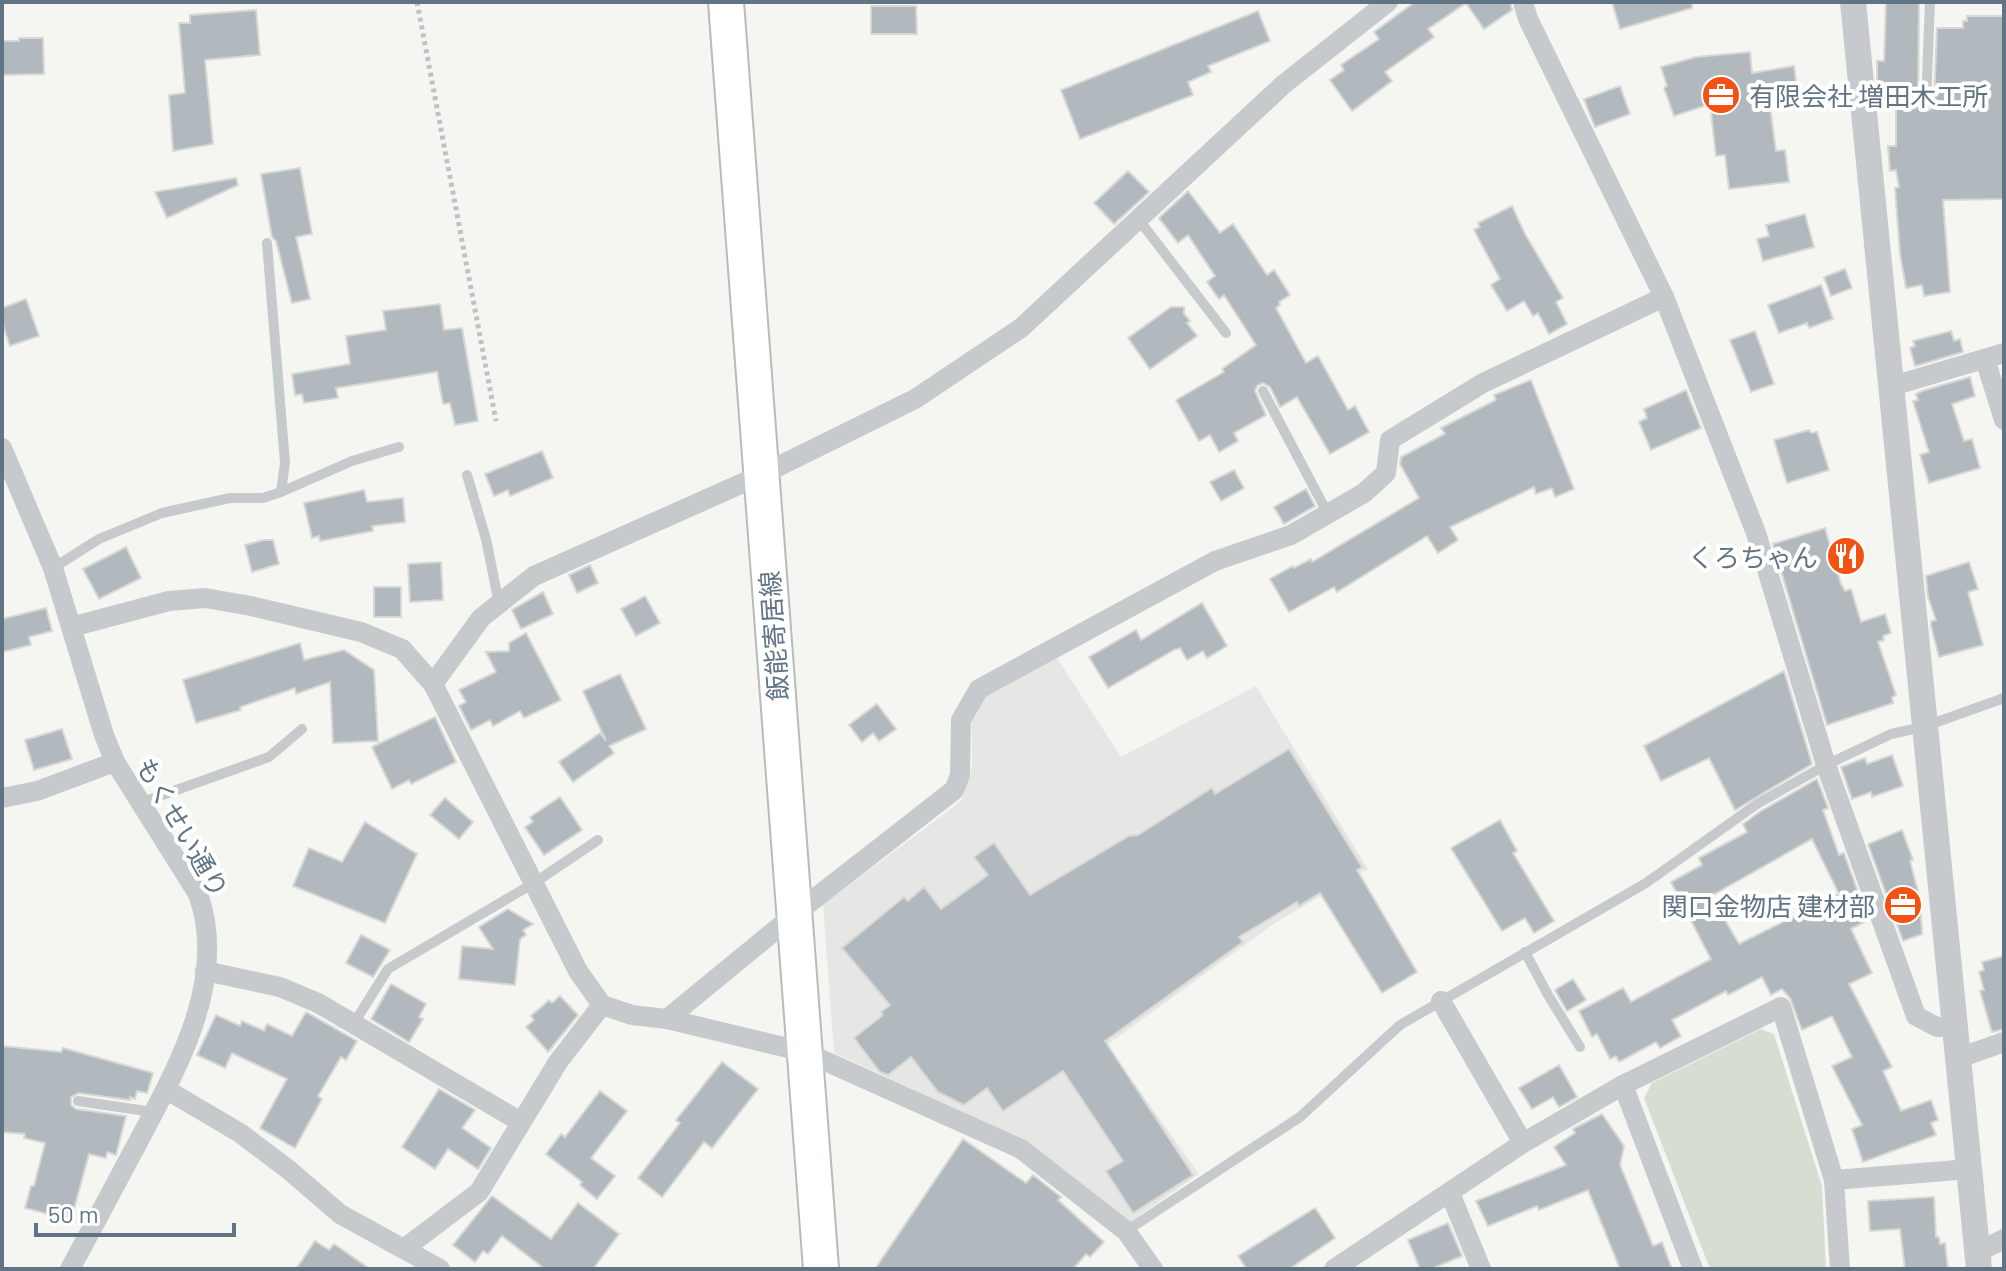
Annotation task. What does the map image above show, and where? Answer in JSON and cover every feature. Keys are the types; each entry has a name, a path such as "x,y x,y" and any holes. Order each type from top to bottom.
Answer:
{"main road":[{"name":"飯能寄居線","path":"726,2 821,1269"}],"street":[{"path":"433,684 481,618 534,576 761,475 915,399 1009,336 1284,84 1388,2"},
{"path":"1523,2 1528,19 1664,297 1756,533 1826,765 1916,1016 1937,1027 1955,1027"},
{"path":"1853,2 1978,1260"},
{"path":"667,1019 954,790 960,775 961,720 979,689 1215,561 1291,535 1328,514 1364,493 1386,473 1390,440 1483,383 1664,297"},
{"path":"1889,387 1994,356 2004,420"},
{"name":"もくせい通り","path":"2,448 53,568 115,762 198,894 205,914 205,971 191,1032 167,1090 70,1269"},
{"path":"71,627 169,601 205,598 361,632 402,649 433,684 578,971 602,1005 632,1015 667,1019 805,1052 1021,1149 1126,1231 1153,1269"},
{"path":"2,798 37,791 115,762"},
{"path":"205,971 280,987 318,1003 521,1122"},
{"path":"1441,1001 1523,1143"},
{"path":"405,1248 479,1192 558,1062 602,1005"},
{"path":"1334,1269 1523,1143 1623,1085 1781,1007 1834,1180 1840,1269"},
{"path":"1959,1058 2004,1042"},
{"path":"1623,1085 1693,1269"},
{"path":"167,1090 240,1133 340,1214 440,1269"},
{"path":"1834,1180 1970,1169"},
{"path":"1450,1193 1481,1269"},
{"path":"1978,1260 2004,1239"}],"lane":[{"path":"1926,103 1930,2"},
{"path":"1139,220 1226,333"},
{"path":"267,243 285,463 281,492"},
{"path":"1263,391 1328,514"},
{"path":"53,568 99,539 162,513 230,498 263,498 352,461 399,447"},
{"path":"467,475 486,539 499,604"},
{"path":"1126,1231 1300,1117 1400,1025 1646,883 1757,804 1826,765 1891,734 1923,727 2004,698"},
{"path":"140,803 269,757 302,729"},
{"path":"354,1023 388,969 534,883 598,840"},
{"path":"1525,952 1580,1047"},
{"path":"78,1101 153,1112"}],"path":[{"path":"417,2 496,421"}],"shaded area":[{"path":"1057,658 1121,757 1256,686 1368,869 1278,921 1107,1045 1199,1174 1127,1224 1027,1142 834,1053 823,905 961,801 972,768 972,721 987,694"},
{"path":"1761,1029 1774,1034 1822,1186 1826,1269 1710,1269 1644,1098 1652,1083"}],"building":[{"path":"1415,2 1510,2 1512,10 1484,29 1466,3 1428,29 1434,37 1385,72 1392,81 1352,111 1330,80 1344,70 1341,65 1379,39 1374,32"},
{"path":"1612,2 1692,2 1692,8 1620,29"},
{"path":"1886,2 1919,2 1918,103 1925,111 1930,110 1934,103 1937,28 1963,28 1967,16 2004,16 2004,199 1943,200 1950,292 1924,296 1922,285 1906,288 1895,188 1899,187 1896,170 1890,171 1888,146 1896,146 1896,99 1879,99 1877,84 1877,61 1884,61"},
{"path":"871,6 916,6 917,34 871,34"},
{"path":"256,10 260,55 205,60 213,144 173,151 169,95 185,93 179,23 190,23 190,15"},
{"path":"1258,11 1270,41 1208,66 1211,72 1188,82 1193,95 1080,139 1061,90"},
{"path":"19,38 43,38 44,74 2,75 2,41 19,41"},
{"path":"1750,52 1752,73 1794,66 1798,95 1769,100 1776,151 1785,150 1789,182 1729,189 1725,155 1716,156 1710,104 1674,116 1664,88 1667,86 1661,67 1696,57"},
{"path":"1620,86 1630,114 1595,127 1584,99"},
{"path":"300,168 312,234 296,237 310,299 292,303 276,241 272,237 261,174"},
{"path":"1128,171 1149,192 1114,224 1094,203"},
{"path":"236,178 238,185 167,218 155,192"},
{"path":"1188,191 1220,233 1233,224 1267,275 1274,270 1290,295 1276,308 1306,363 1318,356 1348,410 1355,406 1369,432 1330,454 1297,397 1280,407 1270,387 1263,383 1255,391 1266,415 1234,433 1238,441 1219,452 1210,435 1199,441 1176,400 1224,372 1222,369 1256,345 1224,295 1219,299 1207,282 1215,276 1188,235 1178,243 1159,218"},
{"path":"1512,206 1563,298 1556,302 1567,324 1549,334 1538,313 1533,316 1524,301 1507,311 1491,285 1500,279 1474,230 1480,227 1478,223"},
{"path":"1805,214 1814,247 1763,261 1757,239 1769,236 1766,225"},
{"path":"1845,269 1852,288 1831,296 1824,277"},
{"path":"1821,285 1833,319 1809,328 1807,323 1779,333 1768,305"},
{"path":"26,299 39,336 10,346 2,322 2,308"},
{"path":"440,304 444,330 462,328 478,421 455,425 450,403 443,404 437,372 336,388 338,398 304,403 302,394 295,395 292,374 350,364 346,336 386,330 383,311"},
{"path":"1171,307 1184,307 1184,314 1190,321 1187,323 1197,336 1150,369 1128,338"},
{"path":"1755,331 1774,384 1751,392 1730,340"},
{"path":"1951,331 1954,341 1960,339 1963,352 1915,366 1910,348 1915,346 1913,341"},
{"path":"1970,377 1975,396 1952,404 1964,441 1972,439 1980,468 1929,483 1920,455 1929,452 1913,401 1918,400 1916,394 1922,391"},
{"path":"1531,380 1574,489 1555,497 1552,488 1536,494 1534,487 1450,527 1458,540 1438,553 1427,536 1337,592 1334,587 1289,612 1270,579 1293,566 1311,559 1312,562 1419,498 1400,464 1401,457 1445,434 1441,428 1496,400 1494,395"},
{"path":"1686,390 1701,428 1651,450 1639,422 1647,418 1644,409"},
{"path":"1809,430 1811,433 1817,432 1829,470 1787,483 1774,440"},
{"path":"542,451 553,478 510,496 508,490 494,496 485,474"},
{"path":"1234,470 1244,488 1221,501 1210,482"},
{"path":"1306,489 1315,506 1284,524 1274,507"},
{"path":"364,490 367,502 403,498 405,522 372,526 373,531 320,541 319,536 312,538 304,503"},
{"path":"1825,528 1841,584 1845,591 1851,589 1861,622 1885,614 1891,633 1878,642 1896,695 1892,697 1893,703 1827,725 1773,544"},
{"path":"273,540 279,564 252,572 245,545"},
{"path":"126,547 141,578 99,599 83,569"},
{"path":"441,562 443,600 410,602 408,564"},
{"path":"1969,562 1978,589 1968,592 1983,645 1939,657 1931,626 1931,621 1936,620 1928,597 1926,576"},
{"path":"590,565 598,583 577,593 569,575"},
{"path":"374,587 401,587 401,617 374,617"},
{"path":"543,592 553,614 521,629 512,610"},
{"path":"645,596 660,623 636,636 621,609"},
{"path":"1202,603 1227,646 1207,658 1203,651 1187,660 1180,648 1174,650 1108,688 1089,657 1136,630 1141,640"},
{"path":"46,608 52,631 29,637 31,645 2,652 2,619"},
{"path":"526,633 561,700 524,718 520,711 493,726 490,720 471,730 459,706 466,702 459,690 496,672 486,652 509,651 509,643"},
{"path":"300,643 304,660 344,650 374,670 378,741 333,743 330,682 296,694 295,688 240,707 241,710 196,723 183,680"},
{"path":"1784,671 1812,764 1735,810 1709,758 1661,781 1644,746"},
{"path":"620,674 646,729 609,746 614,753 573,782 559,762 600,733 606,741 583,691"},
{"path":"877,704 896,729 879,741 873,733 862,742 849,725"},
{"path":"435,717 456,762 411,784 409,780 392,789 372,747"},
{"path":"62,729 72,759 34,770 25,740"},
{"path":"1289,749 1362,867 1357,870 1417,972 1382,993 1320,893 1299,906 1297,902 1239,937 1243,942 1105,1041 1193,1175 1133,1213 1106,1171 1123,1161 1063,1071 1003,1111 987,1088 964,1105 938,1092 911,1057 888,1075 880,1072 854,1038 883,1015 881,1012 890,1005 842,948 904,897 908,901 924,887 941,909 988,875 974,857 994,843 1030,895 1129,836 1138,835 1212,788 1215,794"},
{"path":"1892,755 1903,786 1872,797 1871,792 1852,799 1841,767 1865,758 1867,764"},
{"path":"1817,779 1828,808 1823,810 1839,855 1844,853 1868,920 1851,929 1872,973 1849,984 1892,1067 1883,1071 1901,1111 1931,1100 1938,1120 1931,1123 1936,1135 1863,1162 1852,1129 1862,1125 1832,1066 1852,1057 1832,1016 1802,1030 1790,998 1782,989 1771,995 1762,977 1728,995 1726,991 1672,1020 1681,1036 1660,1048 1656,1042 1619,1062 1616,1056 1610,1059 1597,1034 1592,1037 1579,1011 1623,988 1631,1002 1711,959 1671,882 1702,865 1699,858 1747,832 1743,824","holes":["1812,839 1839,894 1739,944 1711,896"]},
{"path":"560,797 582,830 544,855 525,827 533,822 530,817"},
{"path":"445,798 473,822 459,839 430,815"},
{"path":"1500,820 1517,851 1513,853 1554,921 1534,933 1525,918 1502,931 1451,848"},
{"path":"365,822 417,854 385,923 293,886 309,848 342,862"},
{"path":"1902,830 1913,860 1910,861 1920,899 1922,934 1903,941 1868,844"},
{"path":"508,909 533,924 523,930 526,935 520,939 515,985 459,979 462,946 493,949 479,927"},
{"path":"361,935 390,950 373,977 346,963"},
{"path":"2004,956 2004,1029 1992,1032 1980,991 1984,990 1979,972 1984,970 1982,962"},
{"path":"1573,979 1586,1000 1567,1011 1555,990"},
{"path":"391,984 426,1004 419,1017 423,1019 409,1042 371,1019"},
{"path":"560,996 578,1015 548,1052 526,1027 534,1020 531,1016 549,1000 552,1003"},
{"path":"306,1012 357,1041 346,1060 341,1057 318,1096 322,1099 295,1148 260,1128 287,1079 232,1053 225,1068 197,1055 216,1015 240,1026 242,1021 264,1031 267,1024 292,1036"},
{"path":"2,1046 61,1052 63,1048 153,1073 147,1093 137,1091 135,1099 79,1093 71,1097 71,1105 76,1109 126,1116 116,1155 107,1152 106,1158 89,1154 71,1220 25,1208 45,1143 24,1138 25,1134 2,1132"},
{"path":"722,1062 758,1089 712,1148 704,1142 662,1197 638,1178 680,1123 676,1120"},
{"path":"1559,1065 1577,1097 1559,1107 1553,1097 1532,1109 1519,1088"},
{"path":"439,1089 475,1110 462,1128 491,1148 478,1169 448,1149 435,1169 402,1147"},
{"path":"600,1091 627,1111 591,1158 615,1176 597,1199 580,1185 582,1182 546,1154 561,1134 565,1137"},
{"path":"1602,1114 1624,1146 1620,1165 1653,1246 1662,1242 1672,1269 1620,1269 1588,1190 1488,1226 1476,1201 1566,1165 1554,1147 1575,1133 1573,1129"},
{"path":"963,1139 1026,1183 1033,1175 1061,1197 1058,1200 1104,1242 1090,1257 1086,1254 1073,1269 875,1269"},
{"path":"492,1196 551,1239 578,1203 619,1234 593,1269 545,1269 502,1236 488,1254 483,1251 475,1262 453,1245"},
{"path":"1934,1197 1936,1237 1939,1237 1940,1244 1945,1243 1948,1269 1905,1269 1900,1229 1870,1231 1868,1201"},
{"path":"1315,1208 1335,1238 1289,1269 1247,1269 1238,1256"},
{"path":"1448,1223 1462,1256 1431,1269 1420,1269 1408,1240"},
{"path":"315,1241 329,1250 334,1244 370,1269 296,1269"}],"place":[{"name":"有限会社 増田木工所","path":"1721,95"},
{"name":"くろちゃん","path":"1846,556"},
{"name":"関口金物店 建材部","path":"1903,905"}]}
